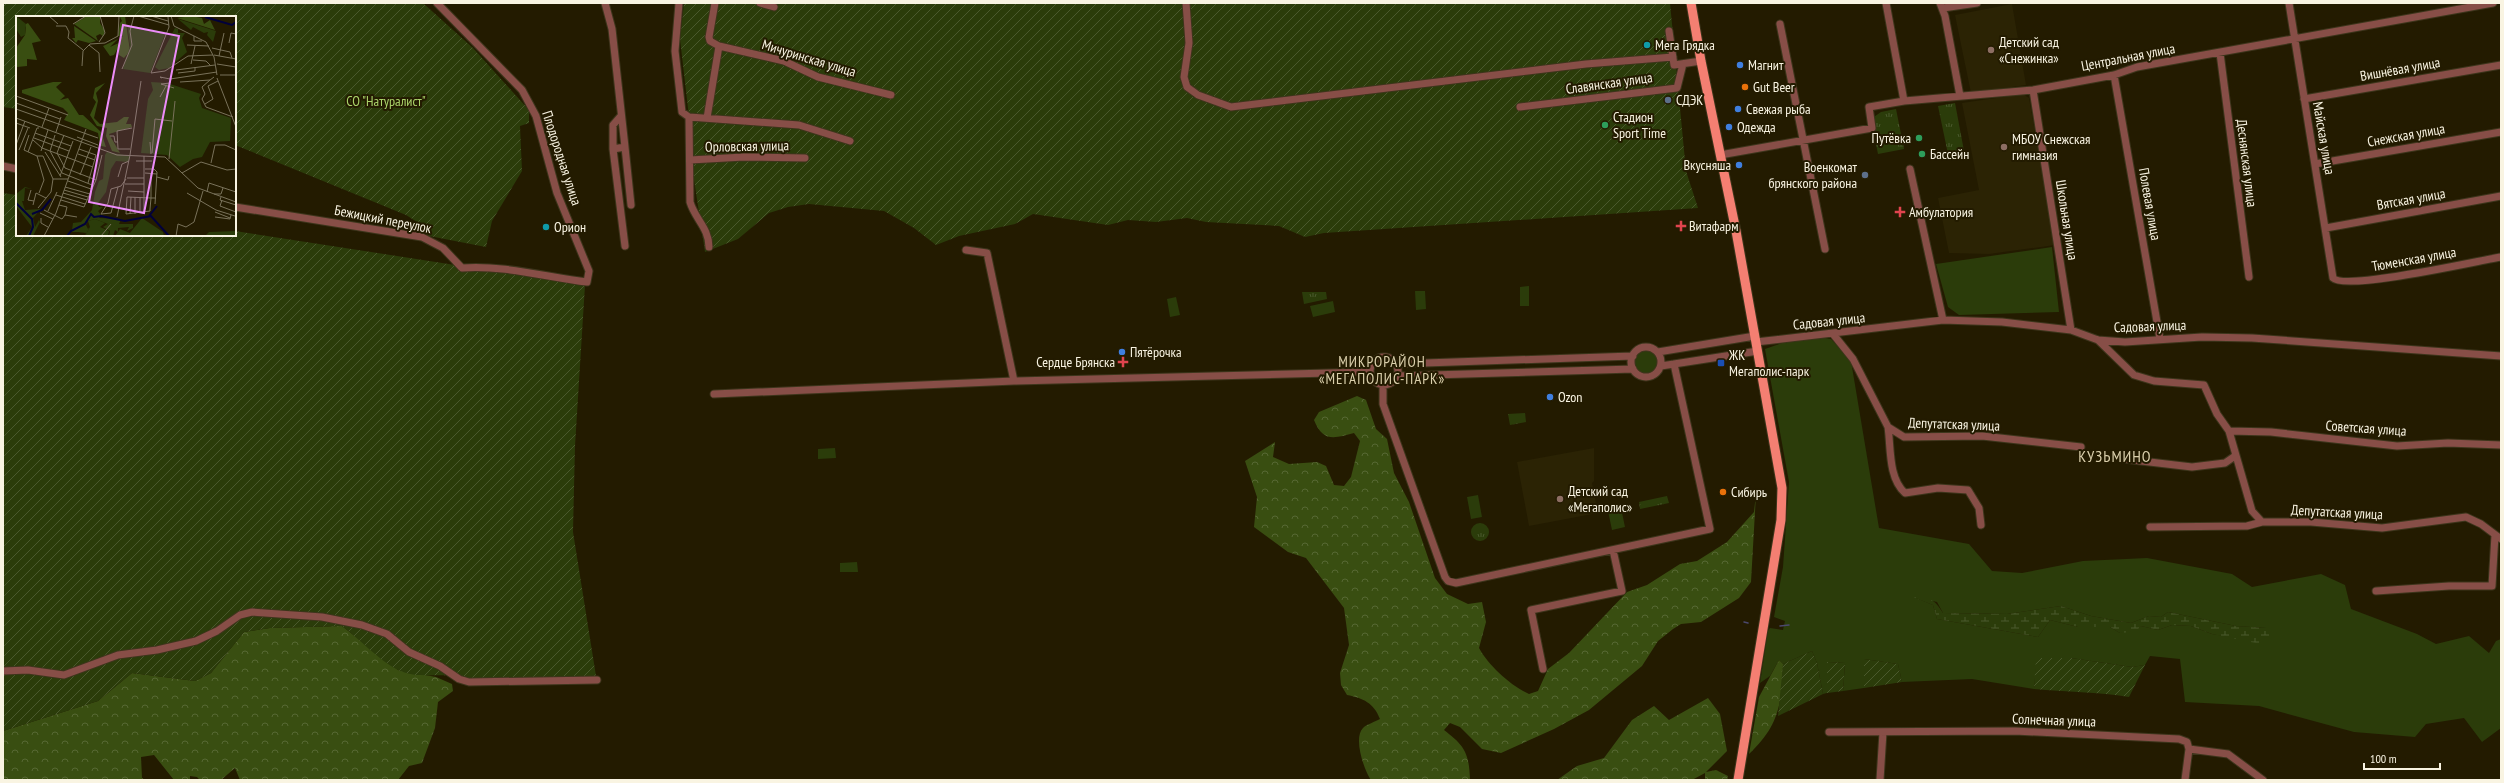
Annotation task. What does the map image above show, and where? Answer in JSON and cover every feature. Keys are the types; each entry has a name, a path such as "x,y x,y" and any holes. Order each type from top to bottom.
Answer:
{"main road":[{"path":"1691,3 1700,61 1720,155 1779,468 1782,501 1738,780"}],"street":[{"name":"Плодородная улица","path":"437,3 522,90 531,106 557,193 589,271 587,282"},
{"path":"605,3 612,29 620,117 625,147 631,206"},
{"path":"679,3 675,42 680,107 682,112 690,117 799,125 850,141"},
{"path":"707,118 719,46 710,42 709,37 715,3"},
{"path":"760,3 774,7"},
{"path":"1186,3 1189,44 1185,61 1184,77 1187,87 1198,95 1231,107 1586,64 1673,57"},
{"path":"1886,3 1904,101"},
{"path":"1960,96 1942,6 1977,3"},
{"name":"Майская улица","path":"2288,3 2333,278"},
{"name":"Центральная улица","path":"1720,155 1872,128 1869,107 1904,101 2034,90 2114,75 2137,67 2493,3"},
{"path":"1780,24 1825,248"},
{"path":"1669,31 1674,65 1700,61"},
{"name":"Мичуринская улица","path":"719,46 784,61 818,77 891,95"},
{"name":"Деснянская улица","path":"2220,53 2249,277"},
{"name":"Славянская улица","path":"1520,107 1677,88 1683,64"},
{"name":"Вишнёвая улица","path":"2304,99 2501,64"},
{"name":"Полевая улица","path":"2114,75 2160,339"},
{"name":"Школьная улица","path":"2034,90 2071,330"},
{"path":"620,117 613,125 613,149 625,246"},
{"path":"690,117 690,202 695,214 707,232 709,247"},
{"name":"Снежская улица","path":"2315,164 2501,132"},
{"path":"613,149 625,147"},
{"name":"Орловская улица","path":"690,160 744,157 805,158"},
{"path":"3,166 16,169"},
{"path":"1910,169 1943,320"},
{"name":"Вятская улица","path":"2326,228 2501,196"},
{"name":"Бежицкий переулок","path":"236,207 422,237 443,248 462,268 484,267 521,271 561,280 587,282"},
{"path":"966,250 986,253 1014,381"},
{"name":"Тюменская улица","path":"2333,278 2340,282 2375,281 2501,257"},
{"name":"Садовая улица","path":"1756,343 1943,320 2002,322 2071,330 2098,340 2125,342 2160,339 2252,338 2501,356"},
{"name":"Депутатская улица","path":"1834,334 1853,359 1888,427 1904,437 1982,436 2081,447"},
{"path":"2098,340 2134,375 2154,381 2204,385 2217,414 2229,431 2234,456 2242,470 2252,511 2262,522"},
{"path":"1396,364 1397,376 1391,383 1383,385 1374,381 1369,372 1371,364 1380,357 1388,357 1396,364 1633,356 1645,347 1658,352 1756,343"},
{"path":"1633,356 1633,369 1637,374 1648,377 1654,375 1661,366 1756,343"},
{"path":"1658,352 1661,366"},
{"path":"1383,385 1383,404 1448,582 1456,583 1710,529 1674,364"},
{"path":"1397,376 1633,369"},
{"path":"714,394 1014,381 1369,372"},
{"path":"1888,427 1891,456 1898,487 1905,493 1938,488 1968,490 1979,508 1981,524"},
{"name":"Советская улица","path":"2229,431 2271,432 2397,446 2448,443 2501,445"},
{"path":"2124,459 2192,467 2225,464 2234,456"},
{"name":"Депутатская улица","path":"2150,527 2247,526 2262,522 2311,522 2382,528 2466,517 2481,524 2498,537"},
{"path":"2376,591 2448,586 2492,586 2498,537"},
{"path":"1543,669 1531,610 1622,591 1613,550"},
{"path":"3,671 28,670 64,675 118,655 157,650 196,641 217,631 240,615 252,612 322,617 362,625 387,634 409,652 440,666 459,679 469,682 597,680"},
{"name":"Солнечная улица","path":"1829,732 1975,730 2147,736 2179,739 2187,742 2189,749 2228,754 2237,759 2260,780 2263,780"},
{"path":"1880,780 1883,732"},
{"path":"2184,780 2189,749"}],"shaded area":[{"name":"Детский сад «Снежинка»","path":"2012,4 2026,85 1971,93 1955,15"},
{"name":"МБОУ Снежская гимназия","path":"2023,94 2029,98 2055,245 1989,254 1949,253 1938,198 1979,190 1962,103"},
{"name":"Детский сад «Мегаполис»","path":"1594,448 1594,481 1592,483 1598,513 1529,526 1517,462"}],"green space":[{"name":"СО \"Натуралист\"","path":"3,3 423,3 473,48 529,110 529,123 520,126 522,171 492,221 486,247 424,235 425,227 406,215 236,145 236,16 16,16 16,109 3,107"},
{"path":"684,3 1670,3 1686,171 1698,208 1324,233 1305,237 1279,226 1206,222 1187,218 1156,222 1128,220 1108,225 1033,214 1015,224 959,236 936,245 914,228 884,211 809,204 788,207 769,213 738,239 705,252 691,160 689,117 680,39"},
{"path":"1955,103 1964,151 1948,154 1938,106"},
{"path":"1896,109 1904,149 1878,154 1871,119 1881,112"},
{"path":"3,193 16,195 16,236 236,236 236,231 585,285 575,446 573,532 596,676 469,680 452,676 415,675 398,670 391,666 342,626 270,628 244,632 211,673 195,681 132,673 98,701 3,731"},
{"path":"2052,247 2059,312 1959,315 1948,307 1936,264"},
{"path":"1529,286 1529,306 1520,306 1520,287"},
{"path":"1415,291 1425,291 1426,309 1416,310"},
{"path":"1302,292 1326,292 1327,299 1304,304"},
{"path":"1176,297 1180,315 1170,317 1167,299"},
{"path":"1333,301 1335,312 1313,317 1310,306"},
{"path":"1819,337 1831,339 1851,361 1879,528 1969,544 1992,571 2022,573 2083,561 2147,558 2232,574 2252,587 2321,574 2345,585 2351,609 2417,634 2436,644 2469,636 2489,653 2496,641 2501,639 2501,728 2482,742 2464,718 2426,724 2415,737 2354,732 2259,706 2185,702 2180,659 2150,656 2145,665 2132,667 2071,658 2037,658 2034,689 1972,679 1902,682 1898,664 1864,659 1864,688 1843,691 1845,663 1827,662 1827,693 1823,694 1817,663 1812,651 1783,664 1779,660 1770,676 1760,683 1768,631 1770,628 1783,630 1785,621 1774,617 1783,567 1789,482 1765,349 1785,342","holes":["1914,597 1937,602 1943,613 2007,614 2061,606 2091,616 2131,623 2149,616 2161,617 2168,612 2236,626 2266,628 2237,638 2212,634 2191,626 2172,625 2158,630 2141,626 2120,633 2110,627 2078,627 2050,620 2038,637 1937,619 1933,605"]},
{"path":"1646,350 1654,354 1658,362 1654,370 1646,374 1638,370 1634,362 1638,354"},
{"path":"1357,396 1366,400 1376,429 1387,439 1394,473 1409,502 1435,578 1447,594 1468,604 1482,602 1486,622 1479,648 1494,668 1515,686 1529,694 1538,691 1548,669 1569,653 1627,592 1647,585 1680,564 1697,561 1727,542 1754,512 1756,494 1751,582 1739,598 1701,622 1681,624 1673,629 1658,641 1642,666 1589,710 1554,729 1501,753 1482,749 1460,727 1450,723 1444,730 1457,741 1464,751 1467,757 1470,780 1371,780 1365,769 1359,746 1359,739 1363,728 1380,719 1378,713 1371,705 1363,700 1347,695 1341,685 1340,673 1349,645 1344,608 1306,558 1288,552 1254,527 1257,497 1245,461 1275,442 1273,457 1289,464 1317,462 1326,466 1334,485 1344,486 1351,477 1360,441 1354,433 1335,437 1326,436 1321,432 1314,420 1319,412"},
{"path":"1525,413 1526,422 1510,425 1508,414"},
{"path":"835,448 836,458 818,459 818,449"},
{"path":"1478,495 1482,517 1471,519 1467,497"},
{"path":"1667,496 1669,503 1640,509 1639,502"},
{"path":"1621,508 1625,527 1612,530 1608,511"},
{"path":"1480,523 1486,526 1489,532 1486,538 1480,541 1474,538 1471,532 1474,526"},
{"path":"857,562 858,572 840,572 840,563"},
{"path":"1913,597 1928,598 1937,605 1943,613 2007,614 2061,606 2091,616 2131,623 2149,616 2161,617 2168,612 2236,626 2266,628 2273,634 2265,645 2212,634 2191,626 2172,625 2158,630 2141,626 2135,632 2120,633 2110,627 2078,627 2050,620 2038,637 1937,619 1933,605"},
{"path":"342,626 398,670 436,677 452,684 453,691 438,702 435,728 422,763 409,766 398,780 240,780 235,768 221,780 200,780 197,777 190,776 190,780 174,780 154,755 141,757 142,778 145,780 3,780 3,731 98,701 132,673 195,681 211,673 244,632 270,628"},
{"path":"1812,651 1817,663 1823,694 1778,716 1783,664"},
{"path":"2036,658 2071,658 2132,667 2145,665 2129,697 2034,689"},
{"path":"1864,659 1898,664 1902,682 1864,688"},
{"path":"1779,660 1783,664 1780,702 1777,713 1767,734 1749,754 1759,697"},
{"path":"1827,662 1845,663 1843,691 1827,693"},
{"path":"1708,698 1720,714 1727,751 1706,772 1716,770 1728,776 1727,780 1705,780 1705,773 1692,780 1557,780 1577,766 1604,758 1632,720 1654,706 1669,720"}],"waterway":[{"path":"1744,622 1748,623"},
{"path":"1780,626 1789,625"}],"place":[{"name":"Мега Грядка","path":"1647,45"},
{"name":"Детский сад «Снежинка»","path":"1991,50"},
{"name":"Магнит","path":"1740,65"},
{"name":"Gut Beer","path":"1745,87"},
{"name":"СДЭК","path":"1668,100"},
{"name":"Свежая рыба","path":"1738,109"},
{"name":"Стадион Sport Time","path":"1605,125"},
{"name":"Одежда","path":"1729,127"},
{"name":"Путёвка","path":"1919,138"},
{"name":"МБОУ Снежская гимназия","path":"2004,147"},
{"name":"Бассейн","path":"1922,154"},
{"name":"Вкусняша","path":"1739,165"},
{"name":"Военкомат брянского района","path":"1865,175"},
{"name":"Амбулатория","path":"1900,212"},
{"name":"Витафарм","path":"1681,226"},
{"name":"Орион","path":"546,227"},
{"name":"Пятёрочка","path":"1122,352"},
{"name":"Сердце Брянска","path":"1123,362"},
{"name":"ЖК Мегаполис-парк","path":"1721,363"},
{"name":"Ozon","path":"1550,397"},
{"name":"Сибирь","path":"1723,492"},
{"name":"Детский сад «Мегаполис»","path":"1560,499"}],"district":[{"name":"МИКРОРАЙОН «МЕГАПОЛИС-ПАРК»","path":"1382,370"},
{"name":"КУЗЬМИНО","path":"2115,456"}]}
